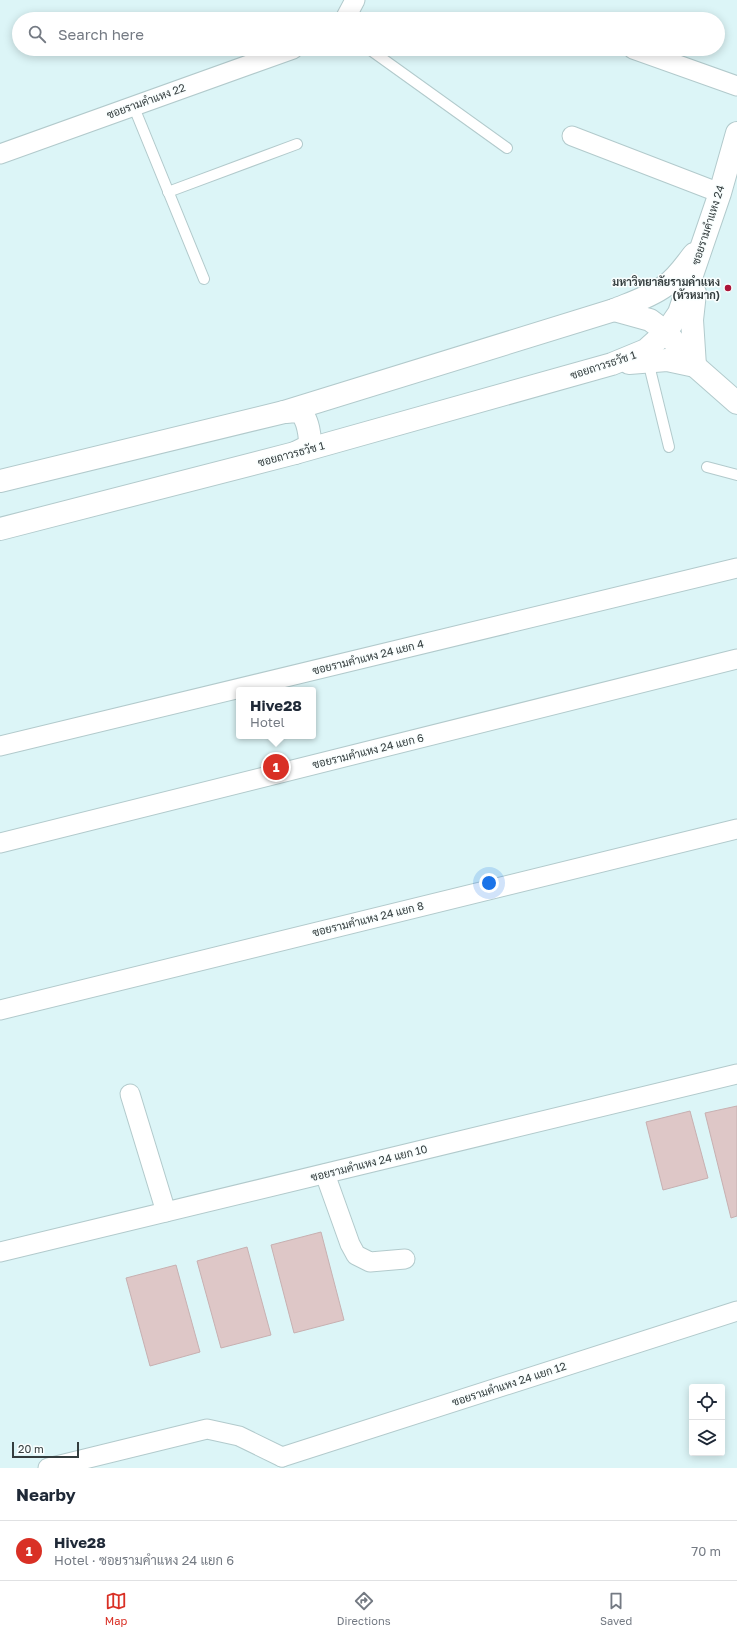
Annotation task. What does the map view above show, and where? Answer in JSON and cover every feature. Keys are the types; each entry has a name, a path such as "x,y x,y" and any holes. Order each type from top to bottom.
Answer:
{"main road":[{"name":"ซอยรามคำแหง 24","path":"666,332 679,313 720,193 737,133"},
{"path":"0,481 284,412 614,310 636,301 665,286 678,274 702,244"},
{"path":"695,366 692,320 702,244"},
{"path":"614,310 650,320 666,332 695,366 737,403"},
{"name":"ซอยถาวรธวัช 1","path":"0,529 295,453 612,364 646,350 666,332"},
{"path":"612,364 667,360 695,366"},
{"path":"284,412 299,412 302,414 310,436 309,446 295,453"}],"street":[{"path":"349,12 355,0"},
{"name":"ซอยรามคำแหง 22","path":"1,152 273,56"},
{"path":"653,56 737,86"},
{"path":"572,136 720,193"},
{"name":"ซอยรามคำแหง 24 แยก 4","path":"244,687 737,568"},
{"name":"ซอยรามคำแหง 24 แยก 6","path":"0,843 737,659"},
{"name":"ซอยรามคำแหง 24 แยก 4","path":"0,746 236,689"},
{"name":"ซอยรามคำแหง 24 แยก 8","path":"0,1010 737,829"},
{"name":"ซอยรามคำแหง 24 แยก 10","path":"0,1252 737,1074"},
{"path":"130,1094 166,1212"},
{"path":"325,1174 350,1244 356,1255 370,1262 405,1259"},
{"name":"ซอยรามคำแหง 24 แยก 12","path":"279,1462 737,1311"},
{"path":"48,1468 207,1429 239,1436 279,1462"}],"lane":[{"path":"379,56 507,148"},
{"path":"133,105 204,279"},
{"path":"168,192 297,144"},
{"path":"648,361 669,447"},
{"path":"708,467 737,475"}],"building":[{"path":"737,1106 737,1216 731,1218 705,1113"},
{"path":"690,1111 708,1178 663,1190 646,1122"},
{"path":"321,1232 344,1320 294,1333 271,1245"},
{"path":"247,1247 271,1335 221,1348 197,1261"},
{"path":"176,1265 200,1352 150,1366 126,1278"}],"place":[{"name":"มหาวิทยาลัยรามคำแหง (หัวหมาก)","path":"728,288"},
{"name":"Hive28","path":"276,767"}]}
